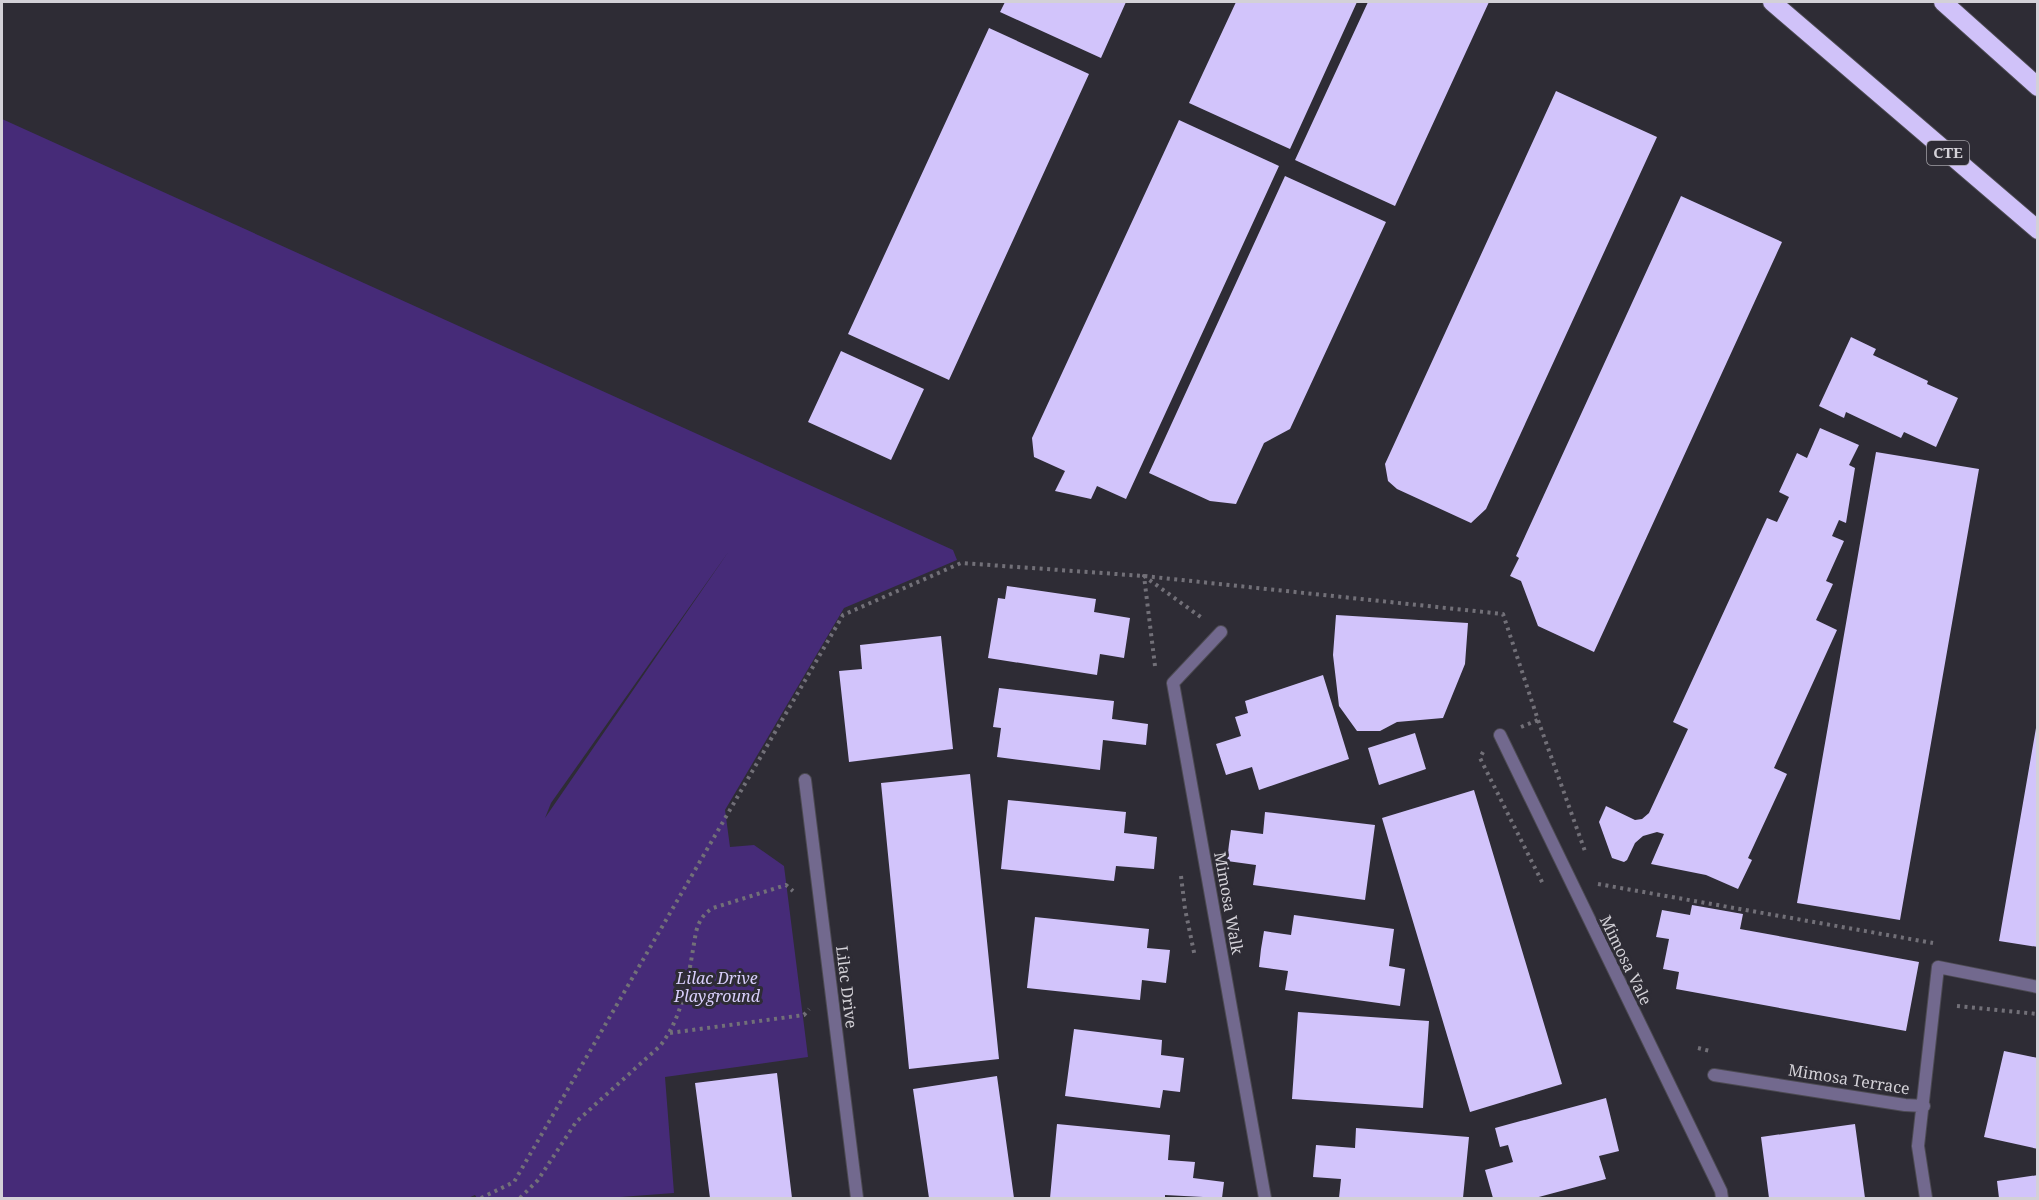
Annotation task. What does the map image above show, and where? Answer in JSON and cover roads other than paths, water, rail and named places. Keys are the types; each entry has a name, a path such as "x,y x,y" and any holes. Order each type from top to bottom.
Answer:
{"highway":[{"name":"CTE","path":"1772,2 2037,230"},
{"path":"1943,2 2037,87"}],"street":[{"name":"Mimosa Walk","path":"1221,632 1173,683 1265,1198"},
{"name":"Mimosa Vale","path":"1500,735 1721,1191 1722,1198"},
{"name":"Lilac Drive","path":"805,780 857,1198"},
{"path":"1924,1106 1938,967 2037,987"},
{"name":"Mimosa Terrace","path":"1714,1075 1905,1106 1924,1106 1918,1146 1926,1198"}],"park label":[{"name":"Lilac Drive Playground","path":"717,987"}]}
